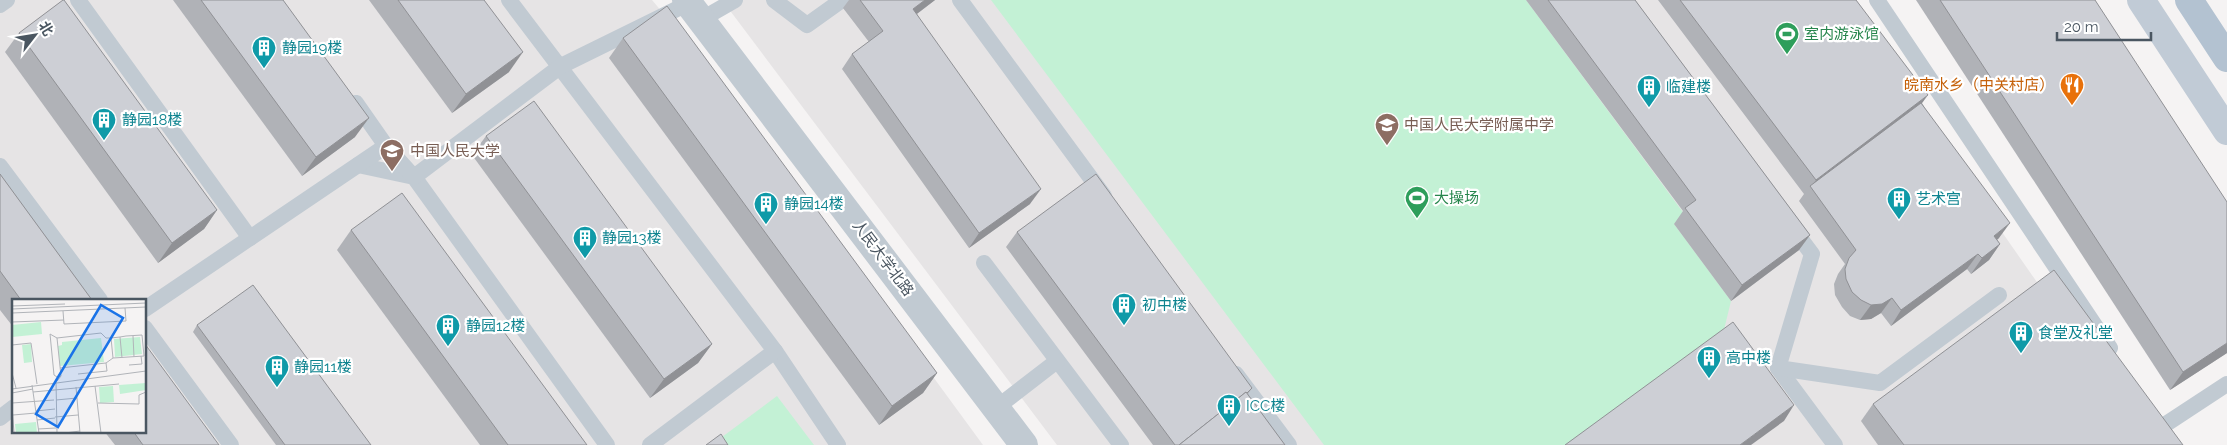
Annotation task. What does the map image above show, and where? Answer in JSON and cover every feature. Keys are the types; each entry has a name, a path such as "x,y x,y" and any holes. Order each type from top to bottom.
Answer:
{"main road":[{"path":"2189,0 2227,58"}],"street":[{"path":"2141,0 2227,132"},
{"name":"人民大学北路","path":"692,8 1024,445"}],"lane":[{"path":"0,6 7,0"},
{"path":"78,0 250,238"},
{"path":"509,0 775,350 838,445"},
{"path":"358,165 414,177 561,66 692,8 735,0"},
{"path":"774,0 807,26 842,0"},
{"path":"960,0 1112,207"},
{"path":"1877,0 2119,361"},
{"path":"346,89 386,146 414,177 607,445"},
{"path":"146,308 386,146"},
{"path":"0,166 99,299"},
{"path":"1778,368 1812,254 1782,214"},
{"path":"984,263 1120,445"},
{"path":"1778,368 1880,383 1999,295"},
{"path":"146,329 231,445"},
{"path":"650,445 775,350"},
{"path":"1224,358 1288,445"},
{"path":"996,408 1058,361"},
{"path":"1778,368 1835,445"},
{"path":"2152,410 2167,433 2227,384"},
{"path":"0,418 12,409"}],"shaded area":[{"name":"中国人民大学","path":"0,0 652,0 690,45 983,445 0,445"},
{"name":"中国人民大学附属中学","path":"722,0 1840,0 2041,288 2158,445 1057,445"}],"green space":[{"name":"大操场","path":"991,0 1526,0 1685,215 1674,224 1731,301 1722,338 1575,445 1324,445"},
{"path":"777,396 814,445 716,445 714,443"}],"building":[{"path":"63,0 217,210 172,243 19,33"},
{"name":"静园19楼","path":"201,0 283,0 369,118 316,157"},
{"path":"398,0 484,0 523,52 466,94"},
{"path":"860,0 925,0 913,9 1041,189 979,233 852,54 883,31"},
{"name":"临建楼","path":"1548,0 1635,0 1810,235 1742,285 1685,208 1696,200"},
{"name":"室内游泳馆","path":"1680,0 1856,0 1928,95 1816,180"},
{"path":"1940,0 2095,0 2227,202 2227,343 2183,372"},
{"path":"667,6 937,373 892,406 623,38"},
{"name":"静园13楼","path":"534,101 712,344 664,379 486,136"},
{"name":"艺术宫","path":"1921,103 2010,223 1994,236 2000,244 1982,258 1978,254 1901,310 1892,298 1882,304 1871,305 1861,300 1852,292 1846,279 1845,269 1849,258 1856,250 1810,186"},
{"path":"0,174 91,299 20,299 0,271"},
{"name":"初中楼","path":"1096,174 1252,388 1179,445 1175,445 1017,232"},
{"name":"静园12楼","path":"402,193 587,445 508,445 351,230"},
{"name":"食堂及礼堂","path":"2054,270 2183,445 1904,445 1873,404"},
{"name":"静园11楼","path":"253,285 371,445 285,445 197,325"},
{"name":"高中楼","path":"1733,322 1794,405 1740,445 1565,445"},
{"path":"146,345 219,445 143,445 134,432 146,432"},
{"path":"1246,392 1285,445 1179,445"},
{"path":"721,434 728,445 706,445"}],"place":[{"name":"室内游泳馆","path":"1787,55"},
{"name":"静园19楼","path":"264,69"},
{"name":"皖南水乡（中关村店）","path":"2072,106"},
{"name":"临建楼","path":"1649,108"},
{"name":"静园18楼","path":"104,141"},
{"name":"中国人民大学附属中学","path":"1387,146"},
{"name":"中国人民大学","path":"392,172"},
{"name":"大操场","path":"1417,219"},
{"name":"艺术宫","path":"1899,220"},
{"name":"静园14楼","path":"766,225"},
{"name":"静园13楼","path":"585,259"},
{"name":"初中楼","path":"1124,326"},
{"name":"静园12楼","path":"448,347"},
{"name":"食堂及礼堂","path":"2021,354"},
{"name":"高中楼","path":"1709,379"},
{"name":"静园11楼","path":"277,388"},
{"name":"ICC楼","path":"1229,427"}]}
